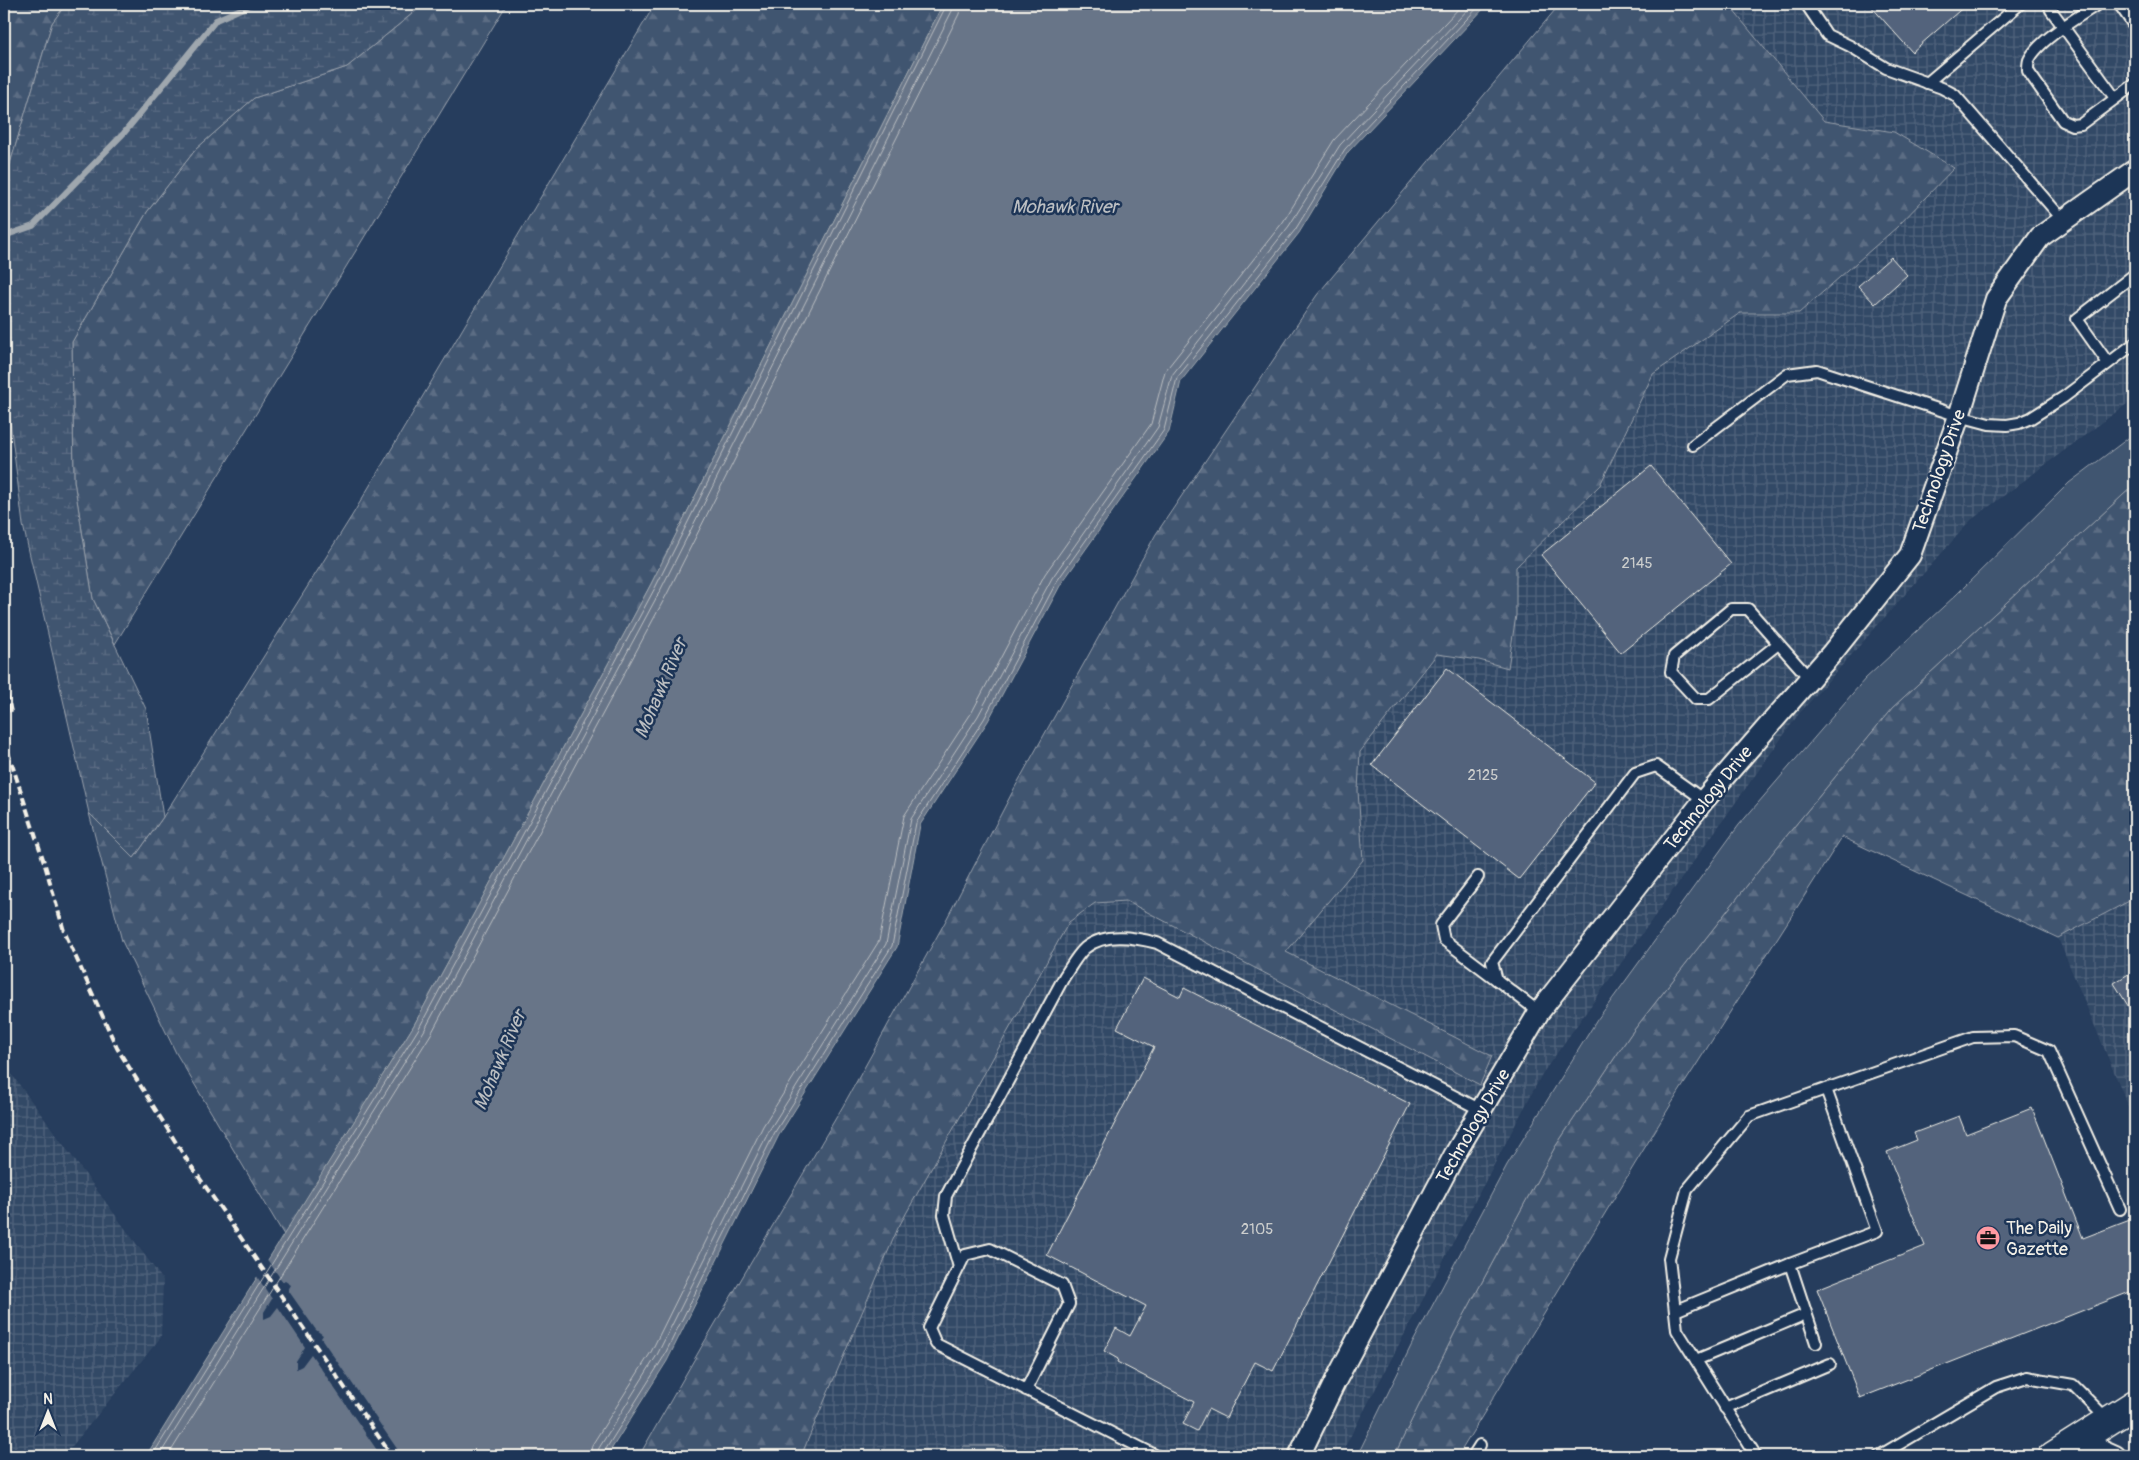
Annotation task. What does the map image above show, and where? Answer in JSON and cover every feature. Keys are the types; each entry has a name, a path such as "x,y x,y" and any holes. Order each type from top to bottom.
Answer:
{"street":[{"name":"Technology Drive","path":"1299,1456 1335,1382 1423,1216 1481,1110 1539,1012 1704,800 1832,653 1910,555 1959,416 1996,299 2040,237 2135,170"},
{"path":"2053,1456 2077,1439 2135,1404"},
{"path":"2077,1439 2115,1456"}],"lane":[{"path":"1806,4 1827,35 1850,46 1886,68 1955,95 2064,221"},
{"path":"1927,83 2020,4"},
{"path":"2049,4 2051,10 2115,98"},
{"path":"2098,4 2063,27 2034,52 2028,62 2028,71 2063,121 2072,126 2081,124 2135,84"},
{"path":"2120,4 2135,27"},
{"path":"2108,363 2077,318 2135,274"},
{"path":"1693,445 1787,374 1817,370 1989,424 2007,425 2019,423 2031,418 2064,397 2135,343"},
{"path":"1778,644 1709,699 1696,699 1672,672 1674,656 1731,609 1748,609 1809,678"},
{"path":"1497,980 1492,962 1635,773 1656,766 1704,800"},
{"path":"1478,877 1441,925 1444,940 1539,1012"},
{"path":"959,1267 944,1215 946,1196 1064,977 1084,949 1098,941 1128,936 1157,942 1481,1110"},
{"path":"1756,1456 1677,1330 1668,1258 1686,1190 1749,1116 1973,1037 2014,1036 2049,1051 2120,1209"},
{"path":"1675,1311 1877,1231 1826,1089"},
{"path":"1026,1390 1069,1304 1062,1285 990,1249 965,1254 929,1328 936,1344 1026,1390 1157,1456"},
{"path":"1790,1264 1816,1343"},
{"path":"1696,1360 1806,1314"},
{"path":"1725,1408 1830,1364"},
{"path":"1879,1456 1996,1387 2027,1378 2073,1385 2109,1420"},
{"path":"1473,1456 1480,1445"}],"shaded area":[{"path":"1728,4 2135,4 2135,398 1971,520 1798,715 1542,1074 1340,1456 727,1456 1070,894 1824,121"},
{"path":"2135,898 2135,1122 2058,938"},
{"path":"7,1068 163,1280 161,1337 64,1456 4,1456 4,1073"}],"green space":[{"path":"7,4 66,4 52,23 4,184 4,29"},
{"path":"66,4 424,4 347,67 254,98 196,149 147,212 72,342 74,481 93,599 146,709 163,817 134,858 89,813 23,525 4,358 4,184 52,23"},
{"path":"424,4 507,4 115,644 93,599 74,481 72,342 147,212 196,149 254,98 347,67"},
{"path":"655,4 943,4 651,584 414,1025 284,1235 176,1053 122,941 89,813 134,858 163,817 353,514"},
{"path":"1560,4 1728,4 1824,121 1894,132 1954,168 1897,227 1799,313 1740,313 1653,374 1600,485 1516,567 1516,615 1508,668 1479,660 1437,654 1360,752 1358,791 1363,860 1286,952 1492,1056 1480,1085 1126,901 1095,903 1069,922 898,1228 801,1456 639,1456 843,1106 945,922 1014,789 1156,534 1317,295"},
{"path":"2135,433 2135,484 1892,708 1774,851 1630,1035 1555,1147 1455,1332 1394,1456 1357,1456 1412,1344 1507,1165 1597,1020 1739,825 1865,679 1956,595 2069,483"},
{"path":"2135,484 2135,898 2058,938 1842,837 1670,1106 1458,1456 1394,1456 1455,1332 1555,1147 1630,1035 1774,851 1892,708"},
{"path":"963,1446 1003,1446 1014,1456 960,1456"}],"water":[{"name":"Mohawk River","path":"943,4 1488,4 1348,152 1299,233 1181,381 1169,432 1061,584 988,721 920,825 897,947 779,1135 667,1361 607,1456 146,1456 414,1025 651,584"}],"pier":[{"path":"266,1258 283,1282 285,1281 291,1285 288,1290 316,1330 323,1335 321,1338 402,1456 381,1456 311,1354 302,1366 296,1369 296,1361 305,1347 278,1307 271,1316 264,1319 264,1312 272,1299 256,1275"}],"building":[{"path":"1869,4 1967,4 1912,52"},
{"path":"1891,257 1907,275 1875,304 1858,286"},
{"path":"1651,466 1731,564 1621,653 1541,555"},
{"path":"1447,668 1595,782 1519,879 1372,765"},
{"path":"2135,970 2135,1017 2114,983"},
{"path":"1143,978 1180,997 1184,988 1410,1104 1273,1371 1255,1362 1226,1418 1208,1409 1197,1431 1183,1424 1194,1402 1117,1362 1118,1359 1104,1351 1116,1328 1130,1336 1146,1306 1047,1255 1154,1047 1117,1028"},
{"path":"2032,1108 2083,1238 2135,1218 2135,1290 1860,1398 1817,1289 1925,1246 1887,1152 1917,1140 1914,1133 1959,1116 1966,1134"}],"waterway":[{"path":"4,236 33,226 124,133 216,20 252,4"}],"railway":[{"path":"4,681 11,712"},
{"path":"4,740 45,865 64,931 117,1048 185,1157 392,1456"}],"place":[{"name":"The Daily Gazette","path":"1988,1238"}]}
